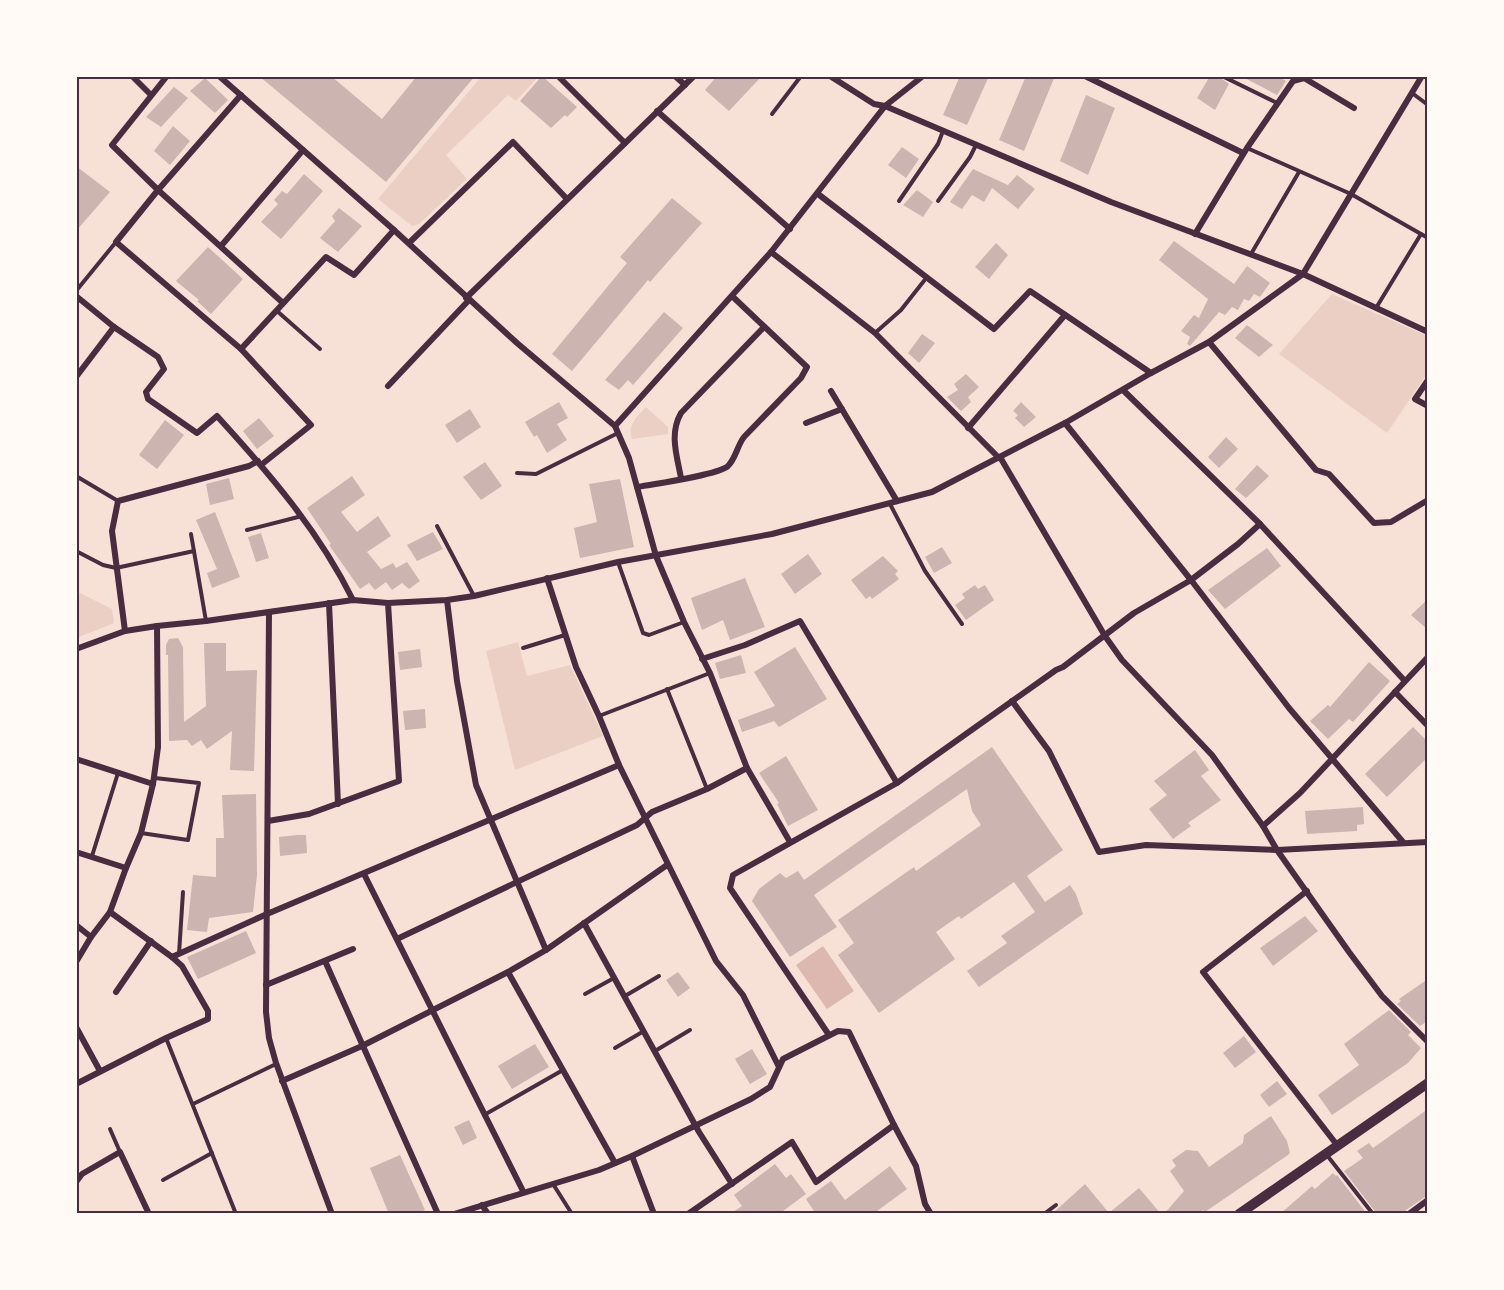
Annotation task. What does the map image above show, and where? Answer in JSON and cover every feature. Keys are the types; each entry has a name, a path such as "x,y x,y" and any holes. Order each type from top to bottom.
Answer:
{"main road":[{"path":"1239,1214 1428,1083"}],"street":[{"path":"132,76 151,95"},
{"path":"167,76 112,145 158,190 283,303"},
{"path":"219,76 409,243 468,299 616,430 629,458 656,556 684,622 710,673 747,768 790,842"},
{"path":"558,76 625,143"},
{"path":"675,76 685,85"},
{"path":"387,386 468,299 567,199 694,76"},
{"path":"830,76 874,104 885,106 1111,202 1303,274 1428,332"},
{"path":"616,430 771,252 885,106 923,76"},
{"path":"1085,76 1245,151"},
{"path":"76,649 125,631 329,603 353,600 388,603 474,596 618,562 772,534 932,492 1065,423 1209,342 1303,274 1422,76"},
{"path":"1195,234 1245,151 1293,81 1304,78 1354,108"},
{"path":"125,631 112,531 118,501 260,463 311,424 241,349 116,242 241,95"},
{"path":"657,111 790,229"},
{"path":"409,243 513,142 567,199"},
{"path":"221,246 303,150"},
{"path":"818,194 994,329 1030,291 1151,373"},
{"path":"241,349 326,257 354,275 394,230"},
{"path":"771,252 875,333 1000,458 1105,636 1122,660 1212,755 1382,996 1428,1042"},
{"path":"76,296 114,327 158,357 164,369 146,392 148,399 197,433 217,416 260,463 302,516 353,600"},
{"path":"637,487 722,470 729,464 744,437 801,378 807,367 732,296"},
{"path":"968,428 1065,315"},
{"path":"76,377 114,327"},
{"path":"681,478 674,439 677,420 681,413 764,327"},
{"path":"1209,342 1316,470 1329,474 1374,523 1391,522 1428,500"},
{"path":"1428,380 1415,399 1428,406"},
{"path":"831,391 893,502"},
{"path":"1124,391 1260,524 1404,680"},
{"path":"806,423 842,409"},
{"path":"1065,423 1191,580 1259,670 1403,842"},
{"path":"829,1035 730,888 733,875 897,783 1134,613 1191,580 1260,524"},
{"path":"547,578 576,667 619,765 716,961 743,995 779,1066"},
{"path":"447,600 457,681 476,785 546,950"},
{"path":"329,603 338,804"},
{"path":"268,821 309,814 399,781 388,603"},
{"path":"269,613 266,1012 269,1038 276,1064 332,1214"},
{"path":"702,659 745,645 800,621 897,783"},
{"path":"76,962 110,912 141,833 154,781 158,747 157,626"},
{"path":"1263,826 1300,794 1404,680 1428,657"},
{"path":"1395,692 1428,726"},
{"path":"1012,701 1049,751 1099,852 1146,845 1277,850 1428,842"},
{"path":"76,759 154,781"},
{"path":"176,955 267,914 619,765"},
{"path":"397,939 637,825 652,812 707,789 747,768"},
{"path":"76,852 126,868"},
{"path":"282,1081 362,1046 508,972 546,950 667,865"},
{"path":"364,874 523,1191"},
{"path":"1307,891 1203,972 1337,1145"},
{"path":"76,1084 208,1019 208,1011 176,955 151,941 110,912"},
{"path":"584,923 696,1125 732,1184"},
{"path":"76,925 91,937"},
{"path":"116,992 151,941"},
{"path":"266,985 353,949"},
{"path":"325,961 438,1214"},
{"path":"508,972 615,1163"},
{"path":"76,1027 100,1071"},
{"path":"454,1214 523,1191 599,1170 632,1156 751,1099 770,1087 783,1059 838,1031 849,1032 916,1166 925,1204 931,1214"},
{"path":"688,1214 792,1142 816,1182 894,1125"},
{"path":"76,1182 82,1174 120,1152 148,1214"},
{"path":"632,1156 654,1214"},
{"path":"1409,1214 1428,1200"},
{"path":"482,1204 488,1214"}],"lane":[{"path":"772,114 801,76"},
{"path":"1222,76 1277,104"},
{"path":"1412,93 1428,105"},
{"path":"899,201 938,144 943,131"},
{"path":"938,201 976,145"},
{"path":"1245,151 1351,194 1428,238"},
{"path":"1251,254 1299,172"},
{"path":"1376,308 1421,234"},
{"path":"76,291 116,242"},
{"path":"875,333 901,310 927,277"},
{"path":"277,310 320,349"},
{"path":"517,473 536,474 616,430"},
{"path":"76,476 118,501"},
{"path":"893,502 925,572 962,624"},
{"path":"247,530 302,516"},
{"path":"437,526 474,596"},
{"path":"190,534 206,621"},
{"path":"76,551 103,565 116,568 194,551"},
{"path":"618,562 644,633 649,636 684,622"},
{"path":"523,648 566,634"},
{"path":"599,716 710,673"},
{"path":"667,689 707,789"},
{"path":"92,857 118,772"},
{"path":"141,833 188,840 199,783 154,781"},
{"path":"176,955 183,892"},
{"path":"625,996 659,976"},
{"path":"585,994 615,977"},
{"path":"656,1051 690,1030"},
{"path":"615,1048 645,1031"},
{"path":"166,1038 236,1214"},
{"path":"192,1104 276,1064"},
{"path":"484,1115 564,1070"},
{"path":"110,1129 120,1152"},
{"path":"163,1180 212,1153"},
{"path":"1326,1153 1373,1214"},
{"path":"552,1184 572,1214"},
{"path":"1044,1214 1056,1205"}],"shaded area":[{"path":"482,76 538,77 516,101 508,95 446,155 467,179 419,224 412,226 378,199"},
{"path":"1332,294 1427,336 1427,374 1387,433 1279,354"},
{"path":"646,407 668,427 668,434 632,439 632,425"},
{"path":"76,591 112,609 114,623 77,638"},
{"path":"518,642 527,676 570,665 603,736 515,770 486,651"},
{"path":"823,946 854,991 827,1009 796,965"}],"building":[{"path":"259,76 331,76 382,119 417,76 475,76 386,182"},
{"path":"542,76 577,107 551,128 520,101"},
{"path":"717,76 762,76 729,111 705,90"},
{"path":"960,76 989,76 967,125 943,115"},
{"path":"1026,76 1055,76 1024,151 999,140"},
{"path":"1210,76 1218,76 1229,84 1215,110 1197,98"},
{"path":"1241,76 1277,76 1286,81 1277,95"},
{"path":"205,78 228,100 215,113 190,91"},
{"path":"174,87 188,98 161,127 146,117"},
{"path":"1086,95 1115,108 1088,175 1060,161"},
{"path":"173,126 190,141 170,165 154,151"},
{"path":"902,147 919,159 906,178 888,165"},
{"path":"76,166 110,192 76,231"},
{"path":"973,169 1008,185 1017,175 1035,189 1018,209 992,188 984,202 972,195 962,209 950,202"},
{"path":"304,174 323,191 281,239 261,222 278,204 274,200 282,191 287,194"},
{"path":"917,190 933,202 923,217 903,205"},
{"path":"672,198 702,223 650,282 648,280 572,371 552,354 627,263 620,257"},
{"path":"339,208 362,226 338,252 320,238 335,221 332,216"},
{"path":"1174,241 1234,284 1247,266 1270,283 1260,297 1254,294 1249,301 1244,299 1238,310 1232,307 1225,315 1219,312 1190,346 1187,344 1190,337 1181,331 1194,315 1199,318 1208,299 1159,260"},
{"path":"996,243 1008,255 989,279 975,267"},
{"path":"208,247 243,279 211,314 197,301 199,300 176,281"},
{"path":"664,312 683,328 633,385 628,380 619,390 605,380"},
{"path":"1247,325 1273,345 1259,357 1235,338"},
{"path":"922,334 935,343 919,363 908,353"},
{"path":"966,374 979,387 968,397 971,402 961,411 947,397 958,390 954,384"},
{"path":"559,402 568,418 557,424 567,440 547,453 537,435 534,437 525,422"},
{"path":"1021,402 1036,417 1024,427 1015,418 1018,415 1013,411"},
{"path":"470,409 481,427 457,443 445,425"},
{"path":"259,418 274,436 257,449 243,431"},
{"path":"165,420 184,435 157,469 139,455"},
{"path":"1226,437 1238,449 1219,468 1208,457"},
{"path":"485,462 502,486 481,500 463,477"},
{"path":"1257,465 1269,476 1246,498 1235,489"},
{"path":"352,476 365,495 341,512 357,532 378,516 391,536 367,552 381,569 393,563 396,568 407,562 420,581 409,589 402,583 392,590 386,582 375,590 369,583 360,589 329,545 331,544 307,508"},
{"path":"229,478 234,499 210,505 206,484"},
{"path":"620,479 634,547 580,558 574,528 597,522 589,484"},
{"path":"215,512 240,577 212,588 207,573 217,569 196,520"},
{"path":"433,532 443,549 417,561 407,545"},
{"path":"261,533 269,558 256,562 248,537"},
{"path":"942,547 952,563 934,573 925,557"},
{"path":"1267,548 1281,566 1225,609 1208,590"},
{"path":"808,554 822,574 795,594 781,574"},
{"path":"883,556 898,571 895,574 899,579 872,599 870,596 866,599 851,580"},
{"path":"745,578 765,627 730,640 723,620 702,630 691,598"},
{"path":"975,585 978,589 985,585 994,600 966,620 955,605 965,598 962,594"},
{"path":"1428,599 1428,630 1411,615"},
{"path":"178,638 183,647 184,722 206,706 204,643 226,643 226,671 257,670 254,771 230,770 232,731 207,749 201,740 192,746 187,740 169,741 166,645 169,639"},
{"path":"795,647 827,699 779,727 774,721 742,732 738,720 775,706 754,672"},
{"path":"420,649 422,667 400,670 398,652"},
{"path":"741,655 746,673 720,679 715,663"},
{"path":"1369,662 1390,681 1353,722 1349,719 1328,739 1310,721 1328,705 1330,707"},
{"path":"425,709 426,728 405,730 403,711"},
{"path":"1413,727 1428,742 1428,757 1387,797 1365,774"},
{"path":"992,747 1063,850 1027,876 1045,902 1070,885 1083,914 979,987 967,971 1007,943 1001,936 1035,912 1014,882 961,919 959,916 936,932 955,959 879,1013 838,955 854,943 838,920 914,867 916,871 981,825 972,811 967,789 814,895 837,927 790,957 752,901 759,889 780,873 786,878 798,871 804,880"},
{"path":"1195,750 1209,770 1201,776 1221,800 1188,823 1191,826 1173,839 1149,809 1167,795 1154,781"},
{"path":"786,756 818,810 788,826 777,804 779,803 759,773"},
{"path":"256,794 257,875 253,912 209,918 207,932 187,930 193,875 216,877 216,838 224,838 222,795"},
{"path":"1363,807 1364,824 1357,825 1357,831 1307,834 1305,811"},
{"path":"306,835 307,853 280,856 279,837"},
{"path":"1305,916 1318,931 1273,966 1260,948"},
{"path":"246,931 256,953 198,979 187,957"},
{"path":"678,972 690,988 678,997 666,980"},
{"path":"1428,979 1428,1021 1420,1026 1397,1004 1401,1001 1399,999"},
{"path":"1389,1010 1411,1032 1408,1035 1421,1048 1408,1063 1332,1115 1318,1095 1359,1065 1344,1044"},
{"path":"1244,1036 1256,1052 1235,1068 1223,1053"},
{"path":"535,1044 549,1067 512,1089 498,1066"},
{"path":"752,1049 767,1074 750,1084 735,1059"},
{"path":"1277,1081 1287,1094 1269,1107 1260,1095"},
{"path":"1428,1109 1428,1195 1406,1210 1404,1214 1377,1214 1344,1171 1363,1158 1357,1151 1369,1143 1373,1148"},
{"path":"1271,1116 1287,1141 1290,1153 1288,1155 1205,1212 1203,1210 1198,1214 1164,1214 1184,1191 1170,1171 1176,1166 1172,1160 1186,1150 1198,1151 1209,1167 1243,1143 1244,1135"},
{"path":"469,1120 477,1138 463,1145 454,1127"},
{"path":"400,1155 425,1210 416,1214 389,1214 370,1168"},
{"path":"775,1164 786,1178 791,1174 806,1194 779,1214 730,1214 742,1206 734,1195"},
{"path":"890,1166 907,1189 873,1214 816,1214 806,1199 831,1181 845,1200"},
{"path":"1333,1173 1337,1175 1367,1214 1280,1214 1312,1186 1315,1189"},
{"path":"1085,1184 1109,1213 1139,1188 1161,1214 1052,1214"}]}
